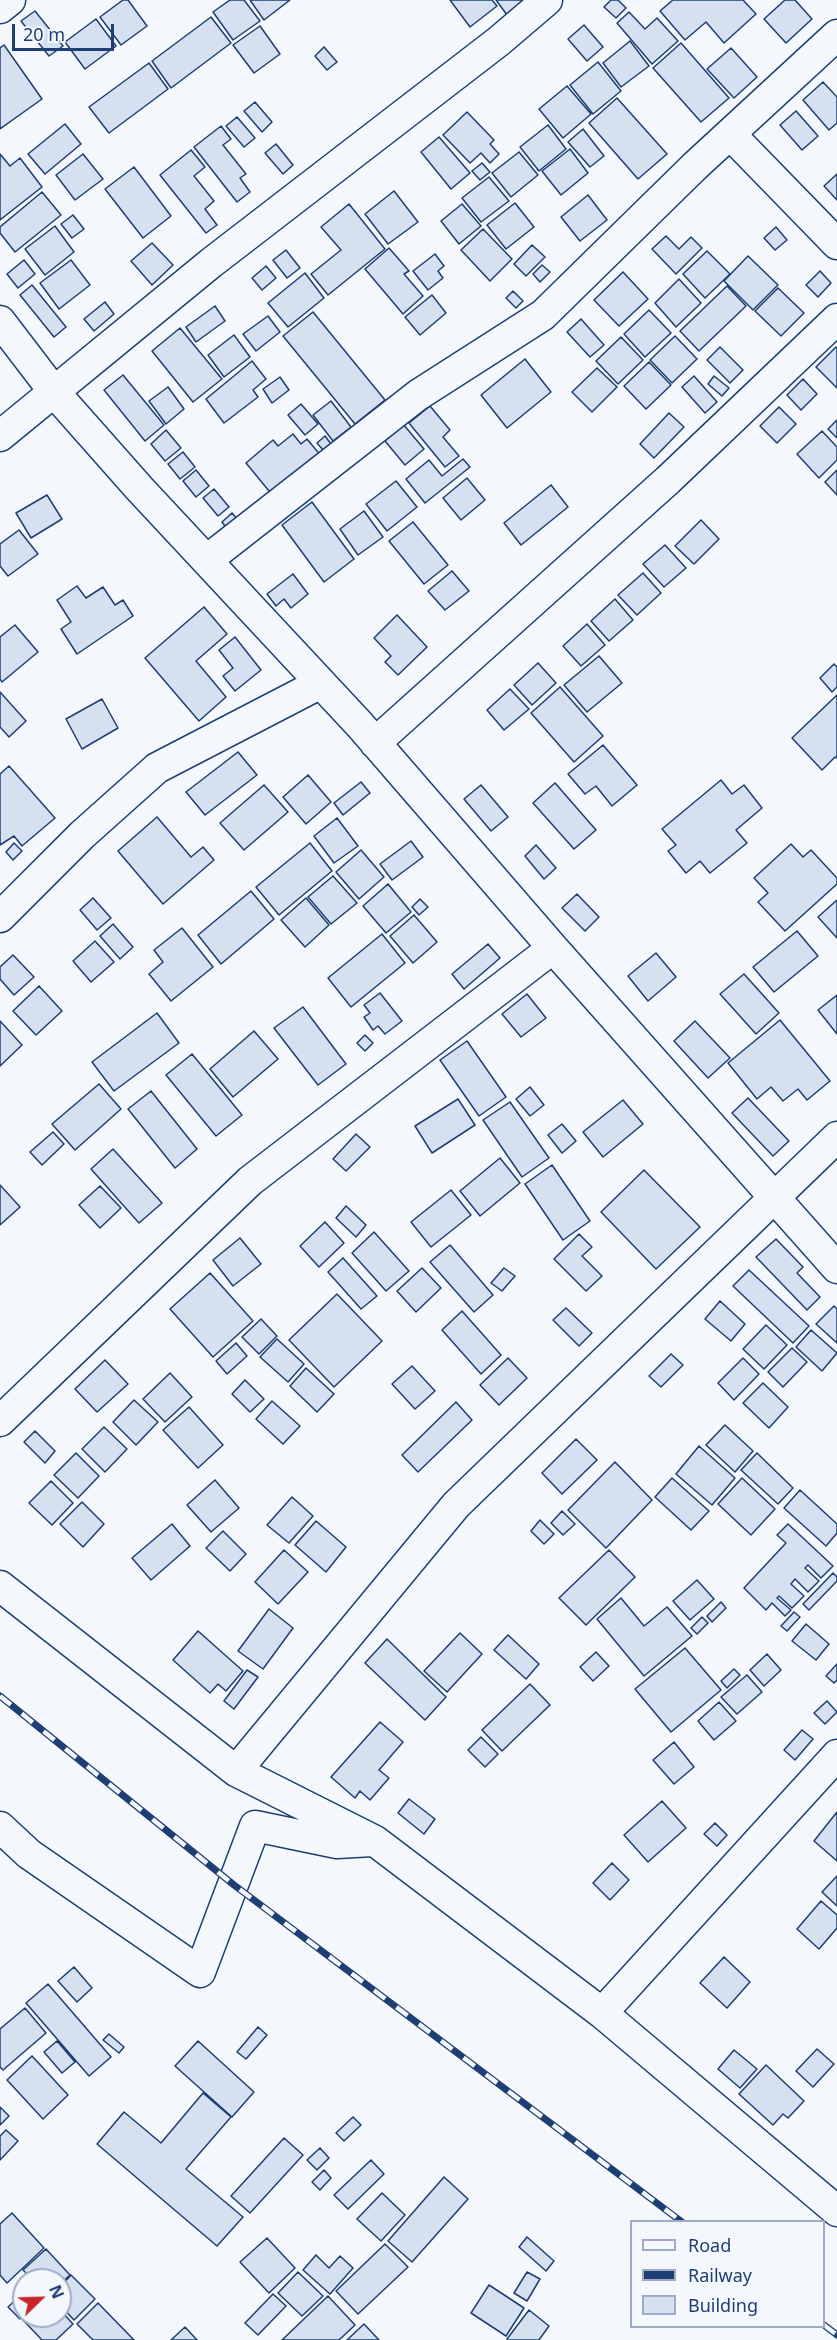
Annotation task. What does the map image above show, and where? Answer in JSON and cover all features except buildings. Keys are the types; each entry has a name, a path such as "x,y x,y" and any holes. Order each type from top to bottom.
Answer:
{"street":[{"path":"0,8 10,0"},
{"path":"0,436 211,263 499,41 547,0"},
{"path":"207,560 418,395 543,315 730,134 837,35"},
{"path":"730,134 837,244"},
{"path":"375,743 668,480 837,319"},
{"path":"0,321 55,393 321,682 837,1268"},
{"path":"0,917 82,835 157,768 321,682"},
{"path":"0,1421 250,1180 553,948"},
{"path":"236,1771 456,1505 837,1137"},
{"path":"0,1586 236,1771 375,1841 602,2013 837,2211"},
{"path":"602,2013 837,1755"},
{"path":"0,1827 29,1854 200,1972 255,1826 337,1844 375,1841"}],"railway":[{"path":"0,1696 234,1885 679,2220"},
{"path":"825,2326 837,2335"}]}
